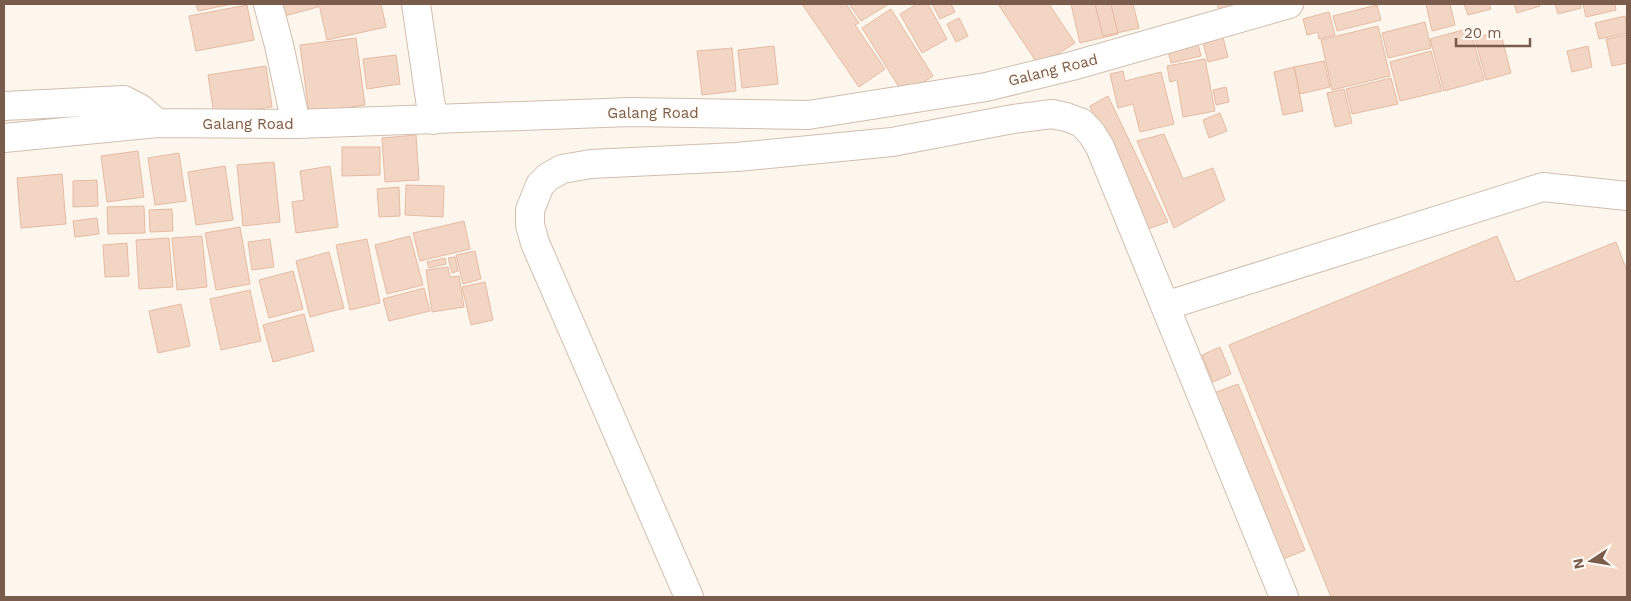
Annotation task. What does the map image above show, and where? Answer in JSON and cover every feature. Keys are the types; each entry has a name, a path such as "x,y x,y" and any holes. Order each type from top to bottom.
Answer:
{"street":[{"path":"268,4 296,124"},
{"path":"416,4 433,120"},
{"name":"Galang Road","path":"4,138 157,123 296,124 631,112 808,115 986,87 1072,66 1289,4"},
{"path":"4,106 124,100 141,109 157,123"},
{"path":"688,597 535,243 530,225 530,210 540,185 548,177 562,170 591,164 737,157 892,142 1052,114 1082,123 1100,147 1284,597"},
{"path":"1165,306 1543,187 1627,196"}],"building":[{"path":"196,4 232,4 198,11"},
{"path":"269,4 317,4 318,7 273,19"},
{"path":"319,4 381,4 386,27 327,40"},
{"path":"802,4 846,4 859,23 855,25 885,69 859,87"},
{"path":"849,4 889,4 861,21"},
{"path":"917,4 928,4 947,39 922,53 900,14"},
{"path":"932,4 951,4 955,12 940,19"},
{"path":"998,4 1049,4 1075,43 1039,66"},
{"path":"1071,4 1111,4 1118,34 1080,43"},
{"path":"1095,4 1133,4 1139,28 1103,36"},
{"path":"1217,4 1238,4 1238,6 1219,10"},
{"path":"1426,4 1450,4 1455,25 1432,31"},
{"path":"1464,4 1489,4 1491,9 1468,15"},
{"path":"1514,4 1539,4 1540,6 1517,13"},
{"path":"1555,4 1580,4 1581,8 1558,14"},
{"path":"1583,4 1615,4 1616,10 1586,17"},
{"path":"247,5 254,40 196,51 189,16"},
{"path":"1377,5 1381,20 1337,31 1333,16"},
{"path":"891,9 933,76 904,95 862,28"},
{"path":"1329,12 1335,35 1319,39 1318,32 1307,35 1303,19"},
{"path":"1625,16 1627,33 1599,39 1595,23"},
{"path":"959,18 968,36 956,42 947,24"},
{"path":"1425,22 1431,48 1388,58 1382,33"},
{"path":"1378,26 1390,76 1332,90 1321,40"},
{"path":"1470,28 1484,80 1444,91 1430,39"},
{"path":"1500,31 1511,73 1486,80 1475,38"},
{"path":"1627,35 1627,63 1612,66 1606,39"},
{"path":"1223,37 1228,57 1208,62 1203,42"},
{"path":"356,38 365,105 309,113 300,45"},
{"path":"1198,44 1201,56 1171,63 1168,50"},
{"path":"774,46 778,84 742,88 738,50"},
{"path":"1588,46 1592,67 1572,72 1567,51"},
{"path":"732,48 736,91 702,95 697,51"},
{"path":"1431,51 1442,91 1400,101 1390,62"},
{"path":"396,55 400,84 367,89 363,59"},
{"path":"1205,59 1215,111 1183,117 1177,80 1170,82 1167,66"},
{"path":"1324,61 1330,87 1300,94 1294,67"},
{"path":"266,66 272,107 214,115 208,75"},
{"path":"1294,67 1303,111 1283,115 1274,72"},
{"path":"1123,71 1125,81 1161,72 1174,124 1140,132 1133,104 1118,108 1110,74"},
{"path":"1391,78 1398,104 1352,114 1346,89"},
{"path":"1226,87 1229,102 1216,105 1213,90"},
{"path":"1344,89 1352,123 1335,127 1327,93"},
{"path":"1108,96 1168,222 1142,231 1090,106"},
{"path":"1220,113 1227,131 1209,138 1203,120"},
{"path":"1164,134 1183,179 1213,168 1225,200 1174,228 1137,141"},
{"path":"416,135 419,180 385,182 382,138"},
{"path":"342,147 380,147 380,175 342,176"},
{"path":"138,151 144,197 107,202 101,156"},
{"path":"179,153 186,201 155,205 148,158"},
{"path":"274,162 280,222 243,226 237,165"},
{"path":"225,166 233,220 196,225 188,172"},
{"path":"330,166 338,227 296,233 292,202 304,200 300,171"},
{"path":"62,174 66,224 21,228 17,178"},
{"path":"97,180 98,206 73,207 73,181"},
{"path":"406,185 444,186 443,217 405,215"},
{"path":"399,187 400,216 379,217 377,189"},
{"path":"144,206 145,233 108,234 107,207"},
{"path":"172,209 173,231 150,232 149,210"},
{"path":"97,218 99,234 75,237 73,221"},
{"path":"464,221 470,249 420,261 413,233"},
{"path":"240,227 250,284 216,290 205,233"},
{"path":"202,236 207,287 177,290 172,238"},
{"path":"410,236 423,285 387,294 375,245"},
{"path":"1497,236 1516,282 1616,242 1627,271 1627,597 1331,597 1229,345"},
{"path":"169,238 173,287 139,289 136,240"},
{"path":"270,239 274,267 252,270 248,242"},
{"path":"367,239 380,303 350,310 336,245"},
{"path":"127,243 129,276 105,277 103,245"},
{"path":"475,251 481,279 463,284 456,255"},
{"path":"329,252 344,308 310,317 296,261"},
{"path":"455,257 458,271 452,273 448,258"},
{"path":"445,258 446,264 429,268 427,262"},
{"path":"448,267 450,277 459,276 464,307 432,312 426,270"},
{"path":"293,271 303,309 269,318 259,280"},
{"path":"485,282 493,320 471,325 462,287"},
{"path":"424,288 430,311 389,321 383,299"},
{"path":"250,290 261,341 221,350 210,299"},
{"path":"181,304 190,346 158,353 149,311"},
{"path":"304,314 314,351 273,362 263,325"},
{"path":"1220,347 1231,374 1213,382 1202,355"},
{"path":"1238,384 1305,550 1274,563 1206,396"}]}
